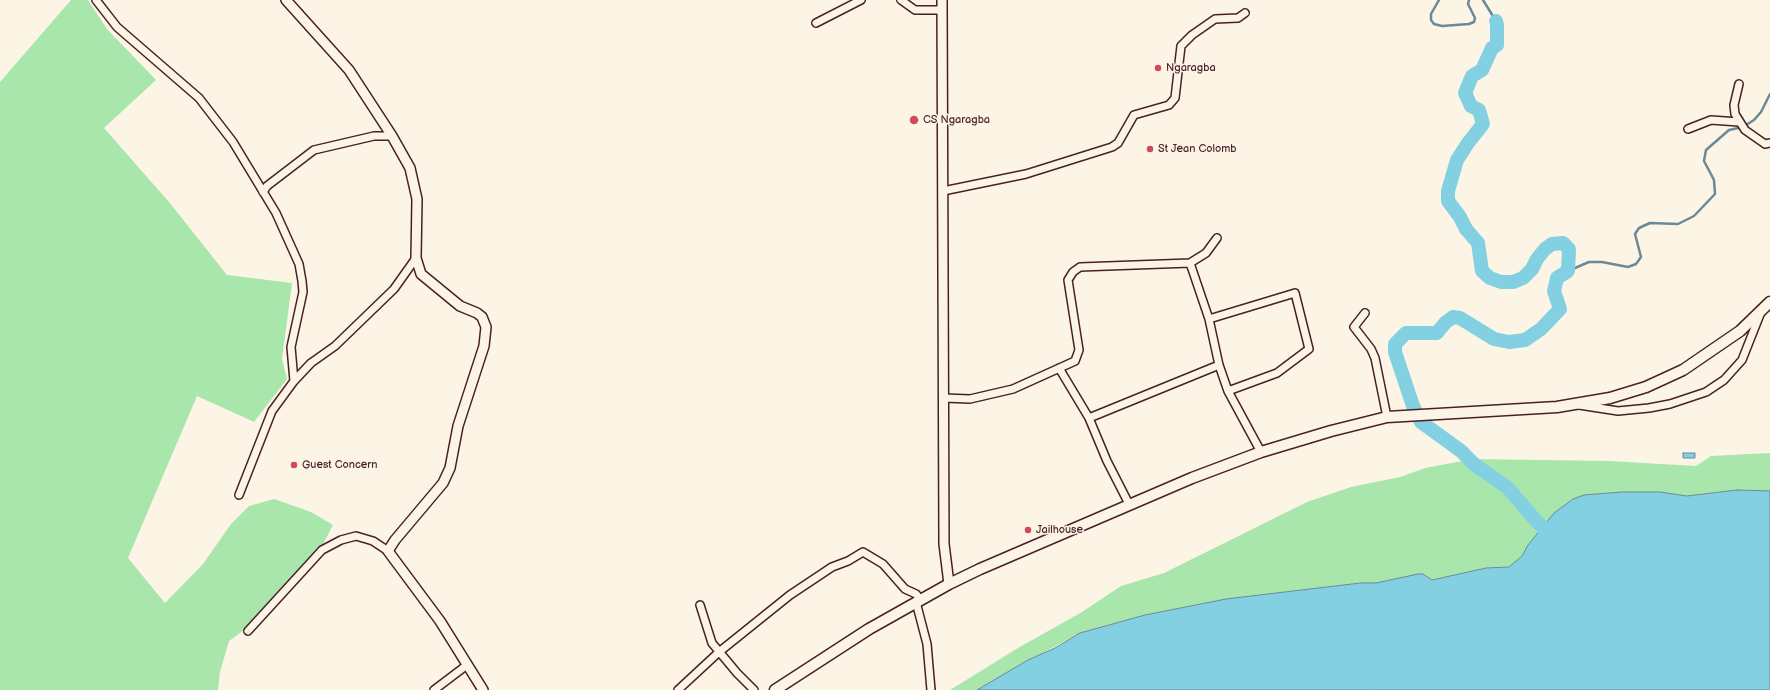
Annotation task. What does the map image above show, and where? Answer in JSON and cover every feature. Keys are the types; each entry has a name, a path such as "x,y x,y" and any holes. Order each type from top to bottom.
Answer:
{"main road":[{"path":"776,690 869,629 949,584 1129,504 1192,478 1261,452 1330,431 1390,417 1577,405 1610,398 1646,387 1683,370 1740,331 1770,302"}],"street":[{"path":"96,0 118,27 167,72 199,98 233,142 263,192 292,246 299,264 302,281 302,292 291,347 294,382"},
{"path":"286,0 349,70 392,136 410,168 418,199 416,258 421,274 460,306 477,313 482,317 486,327 484,346 458,426 450,468 443,483 395,540 388,552"},
{"path":"816,23 861,0"},
{"path":"901,0 915,10 942,10"},
{"path":"942,0 944,544 949,584"},
{"path":"942,191 1026,174 1112,147 1118,143 1134,115 1169,105 1176,98 1181,46 1192,35 1215,19 1238,18 1245,13"},
{"path":"1739,84 1734,105 1735,114 1739,122 1745,130 1765,144 1770,143"},
{"path":"1688,129 1711,120 1739,122"},
{"path":"263,192 267,186 314,150 374,136 392,136"},
{"path":"944,398 970,399 1013,389 1075,361 1079,350 1068,280 1073,272 1080,267 1190,262 1206,253 1217,238"},
{"path":"239,495 272,411 311,362 336,346 394,289 416,258"},
{"path":"1190,262 1209,319 1219,365 1228,391 1261,452"},
{"path":"1209,319 1295,293 1309,349 1277,373 1228,391"},
{"path":"1577,405 1618,411 1670,404 1706,392 1724,380 1742,360 1762,311"},
{"path":"1365,313 1354,327 1371,349 1375,358 1390,417"},
{"path":"1089,418 1219,365"},
{"path":"1059,368 1089,418 1107,461 1129,504"},
{"path":"248,631 322,550 341,540 356,536 373,541 388,552 440,621 484,690"},
{"path":"678,690 719,652 790,595 832,567 848,561 864,552 883,564 905,589 916,594 919,601 927,644 931,690"},
{"path":"700,605 712,643 754,690"},
{"path":"434,690 467,665"}],"green space":[{"path":"71,0 88,0 107,29 156,80 104,128 169,202 227,275 292,283 282,359 287,379 254,422 197,396 128,558 165,603 203,564 231,524 249,506 274,499 311,512 333,525 321,548 296,573 266,614 229,641 220,672 218,690 0,690 0,82"},
{"path":"1770,453 1770,491 1737,490 1687,496 1660,492 1622,492 1584,495 1554,513 1528,545 1522,556 1509,567 1486,568 1432,580 1423,574 1376,583 1360,583 1226,599 1145,615 1080,633 977,690 950,690 1018,648 1082,612 1121,586 1164,573 1307,502 1351,487 1400,477 1425,468 1473,459 1608,461 1696,466 1711,456"}],"water":[{"path":"1683,453 1695,453 1695,458 1683,458"},
{"path":"1737,490 1770,491 1770,690 977,690 1028,660 1055,648 1080,633 1145,615 1226,599 1360,583 1376,583 1418,574 1423,574 1432,580 1486,568 1509,567 1522,556 1528,545 1554,513 1573,499 1584,495 1622,492 1660,492 1687,496"}],"waterway":[{"path":"1439,0 1431,14 1431,20 1434,24 1442,26 1469,24 1474,22 1475,18 1468,4 1469,0"},
{"path":"1483,0 1496,21"},
{"path":"1496,21 1497,45 1492,48 1482,70 1472,76 1465,93 1471,106 1479,110 1483,124 1457,160 1448,191 1448,201 1460,217 1466,229 1478,243 1482,271 1490,278 1501,282 1513,282 1523,278 1532,269 1537,259 1545,249 1552,244 1563,243 1569,249 1568,271 1557,278 1554,291 1560,309 1541,329 1525,340 1509,342 1494,339 1460,318 1453,317 1445,323 1437,333 1406,333 1395,344 1395,352 1413,406 1421,422 1461,451 1475,465 1508,488 1537,522 1556,540"},
{"path":"1568,271 1589,262 1602,262 1628,267 1636,264 1641,257 1635,234 1639,228 1650,223 1678,224 1694,216 1715,194 1714,180 1704,161 1706,150 1729,130 1743,127 1754,120 1761,112 1770,94"}],"place":[{"name":"Ngaragba","path":"1158,68"},
{"name":"CS Ngaragba","path":"914,120"},
{"name":"St Jean Colomb","path":"1150,149"},
{"name":"Guest Concern","path":"294,465"},
{"name":"Jailhouse","path":"1028,530"}]}
